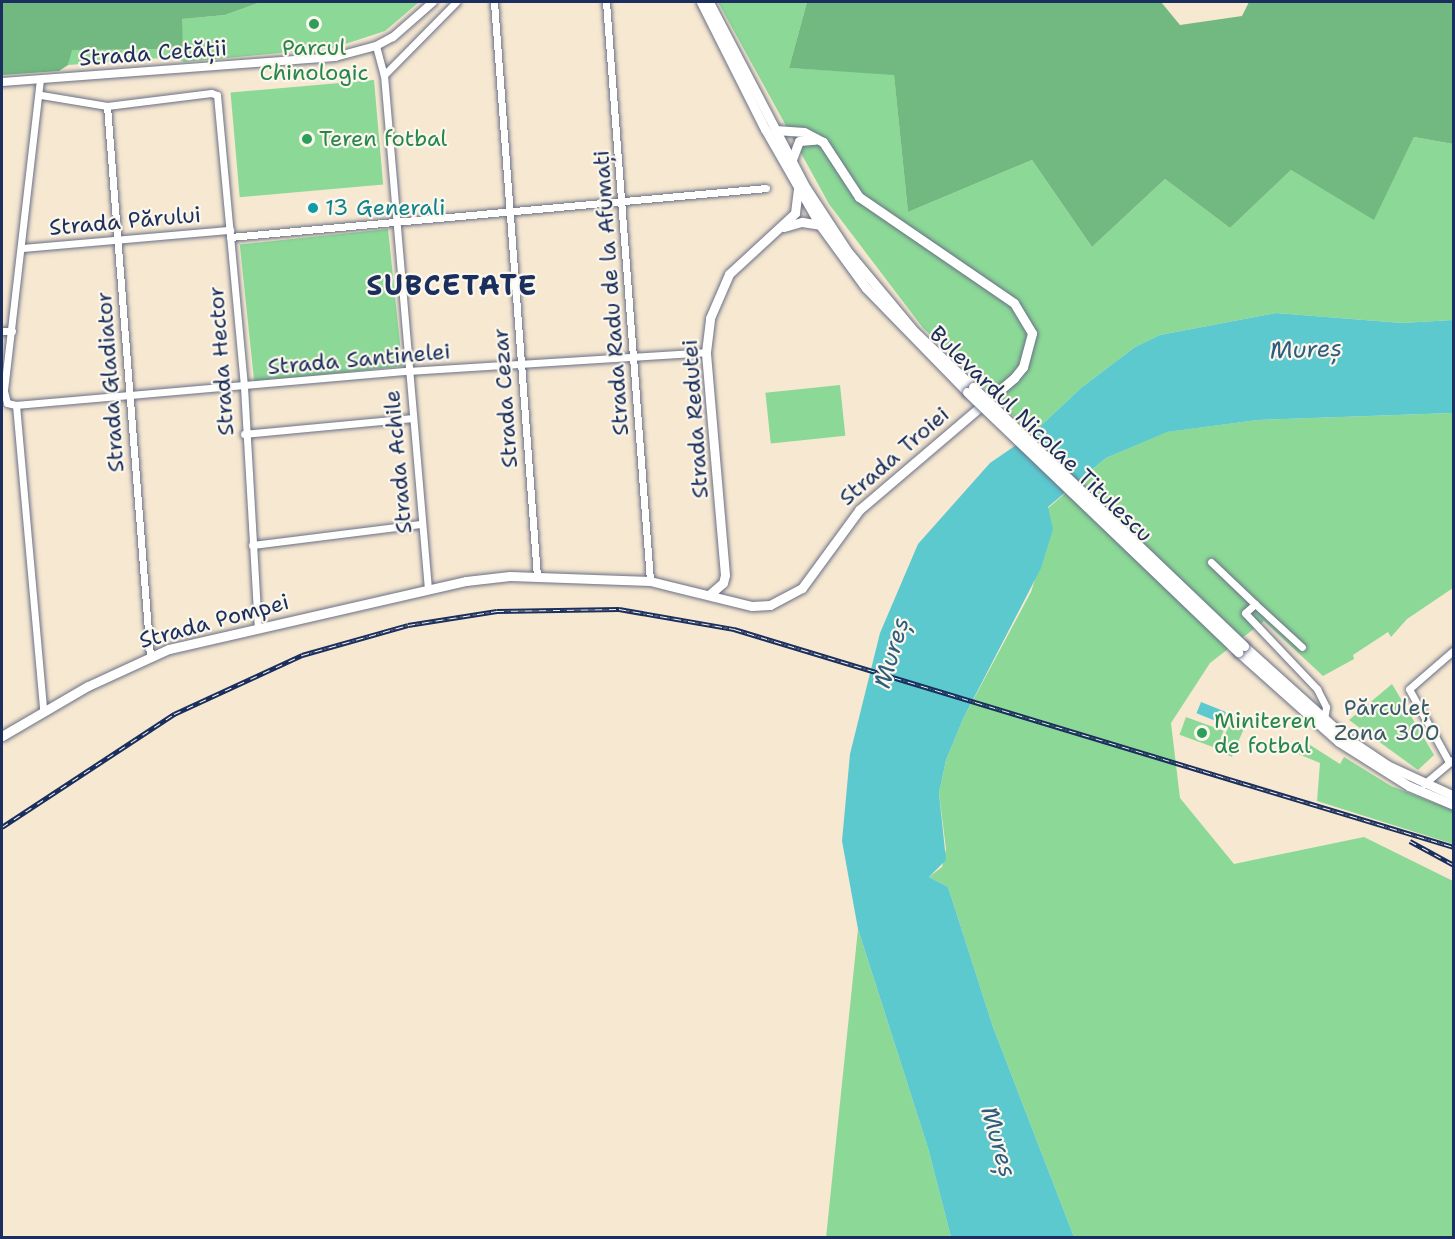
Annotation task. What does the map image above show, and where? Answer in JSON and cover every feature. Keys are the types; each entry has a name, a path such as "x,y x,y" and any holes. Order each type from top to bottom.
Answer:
{"main road":[{"name":"Bulevardul Nicolae Titulescu","path":"701,2 798,189 820,225 873,295 1339,742 1409,786 1454,805"},
{"name":"Bulevardul Nicolae Titulescu","path":"709,2 791,162 832,228 874,285 970,390"},
{"path":"775,130 804,132 823,142"},
{"path":"791,162 799,141 823,142"},
{"name":"Strada Troiei","path":"381,600 485,578 537,576 650,581 742,604 770,606 802,588 859,510 1014,378 1023,367 1031,340 1028,323 1014,303 870,207 848,184 823,142"},
{"path":"783,227 795,213 798,189"},
{"path":"783,227 802,222 820,225"},
{"name":"Strada Redutei","path":"709,595 723,583 725,575 706,352 710,318 729,274 755,246 783,227"},
{"name":"Strada Pompei","path":"2,736 43,709 150,656 258,627 381,600"},
{"name":"Bulevardul Nicolae Titulescu","path":"1241,649 1324,719 1387,765 1454,796"}],"street":[{"name":"Strada Cetății","path":"2,82 335,57 376,46 411,24 433,2"},
{"path":"384,75 456,2"},
{"name":"Strada Cezar","path":"494,2 537,576"},
{"name":"Strada Radu de la Afumați","path":"606,2 650,581"},
{"name":"Strada Achile","path":"376,46 384,75 407,371 428,589"},
{"path":"40,79 23,248 4,391 7,403 16,405 43,709"},
{"name":"Strada Hector","path":"107,106 216,93 244,387 244,434 258,627"},
{"path":"40,95 107,106"},
{"name":"Strada Gladiator","path":"107,106 150,656"},
{"name":"Strada Părului","path":"23,248 230,233 327,230 394,219 766,188"},
{"path":"2,331 12,331"},
{"name":"Strada Santinelei","path":"16,405 244,387 407,371 706,352"},
{"path":"244,434 412,418"},
{"path":"252,545 421,524"},
{"path":"1211,562 1302,647"},
{"path":"1255,604 1245,613 1317,689 1326,707 1324,719"},
{"path":"1424,783 1451,760 1409,688 1454,650"}],"green space":[{"path":"2,2 261,2 225,15 182,19 183,49 72,50 68,65 59,71 2,75"},
{"path":"261,2 419,2 385,31 333,48 184,62 174,57 68,65 71,50 183,49 181,19 225,15"},
{"path":"718,2 807,2 789,68 894,74 908,212 1032,160 1092,247 1165,179 1230,228 1291,170 1374,219 1414,137 1453,144 1453,320 1402,323 1276,313 1160,335 1135,347 1081,388 1032,434 923,328 829,204"},
{"path":"807,2 1161,2 1180,25 1242,16 1249,2 1453,2 1453,144 1414,137 1374,220 1291,170 1230,228 1165,179 1092,247 1032,160 908,212 894,75 789,68"},
{"name":"Teren fotbal","path":"374,80 383,185 240,197 231,93"},
{"path":"388,229 402,366 254,382 240,245"},
{"path":"840,385 845,436 771,444 765,393"},
{"path":"1453,413 1453,588 1407,619 1391,637 1388,632 1353,655 1354,659 1323,676 1264,621 1210,663 1171,723 1180,798 1234,864 1364,837 1453,881 1453,1237 1074,1237 993,1027 948,887 929,877 942,867 946,849 939,793 946,760 963,719 1031,592 1052,525 1046,510 1106,458 1166,432 1258,420"},
{"name":"Părculeț Zona 300","path":"1392,684 1434,755 1418,770 1349,720"},
{"path":"1233,716 1247,722 1232,757 1218,751"},
{"name":"Miniteren de fotbal","path":"1186,717 1224,731 1217,749 1180,735"},
{"path":"1307,743 1340,764 1344,757 1391,786 1453,810 1453,844 1317,801 1320,763 1296,753"},
{"path":"858,929 928,1148 951,1237 826,1238"}],"water":[{"name":"Mureș","path":"1276,313 1402,323 1453,320 1453,413 1258,420 1167,432 1106,458 1048,507 1053,529 1041,568 963,719 946,760 939,793 946,860 929,877 948,887 993,1027 1074,1237 951,1237 928,1148 858,929 842,841 850,754 880,633 918,544 990,463 1032,434 1081,388 1135,347 1160,335"},
{"path":"1201,702 1226,712 1222,723 1197,713"}],"railway":[{"path":"2,827 174,714 302,655 408,625 497,611 619,609 734,629 1454,847"},
{"path":"1410,841 1454,865"}],"place":[{"name":"Parcul Chinologic","path":"314,24"},
{"name":"Teren fotbal","path":"307,139"},
{"name":"13 Generali","path":"313,208"},
{"name":"Miniteren de fotbal","path":"1202,733"}],"district":[{"name":"SUBCETATE","path":"452,285"}]}
